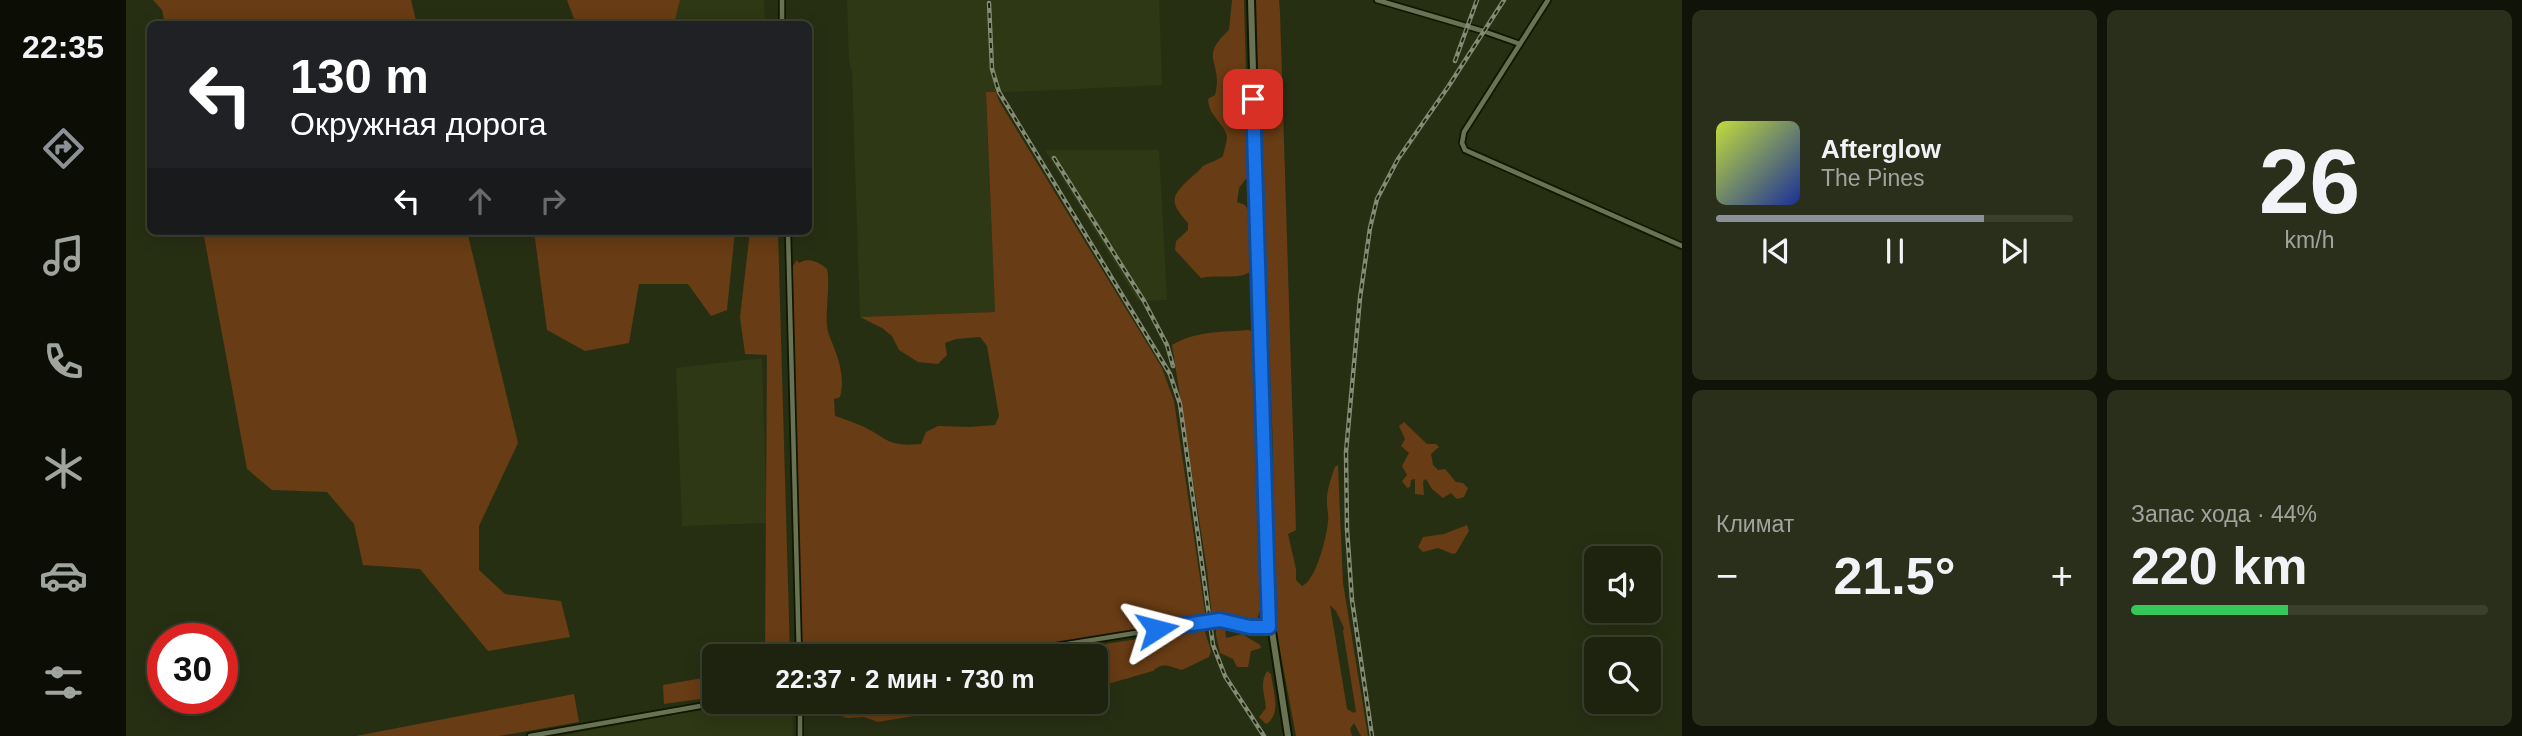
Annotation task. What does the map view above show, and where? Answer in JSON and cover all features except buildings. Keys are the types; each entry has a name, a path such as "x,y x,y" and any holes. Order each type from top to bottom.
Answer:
{"main road":[{"path":"1251,0 1269,627 1288,736"}],"street":[{"path":"782,0 782,21"},
{"path":"1377,0 1520,44"},
{"path":"1548,0 1464,132 1462,143 1465,150 1682,246"},
{"path":"788,235 799,644"},
{"path":"1069,644 1220,620 1250,627 1269,627"},
{"path":"530,736 702,706"},
{"path":"800,714 800,736"}],"shaded area":[{"path":"153,0 411,0 416,21 164,21 162,10"},
{"path":"567,0 680,0 675,21 575,21"},
{"path":"680,0 764,0 765,21 673,21"},
{"path":"847,0 1159,0 1162,85 986,93 995,312 860,317"},
{"path":"1232,0 1244,0 1249,175 1239,188 1237,202 1245,205 1251,215 1250,272 1239,276 1201,278 1175,250 1176,241 1188,230 1188,223 1177,208 1175,197 1203,166 1223,156 1227,137 1211,110 1208,99 1215,95 1217,84 1213,54 1229,30"},
{"path":"1255,0 1279,0 1280,12 1296,530 1288,534 1296,580 1302,586 1312,576 1323,547 1328,519 1328,490 1338,465 1343,583 1368,736 1361,736 1354,723 1350,729 1352,736 1296,736 1275,624 1273,449","holes":["1330,605 1344,628 1356,711 1354,713 1347,709"]},
{"path":"986,92 996,92 1162,368 1174,401 1206,619 1047,644 801,644 792,267 797,260 799,263 810,260 827,269 827,328 840,365 842,381 840,397 834,399 835,416 895,443 921,444 926,432 938,426 995,425 999,416 987,346 980,337 956,339 945,343 947,355 938,364 918,362 899,350 892,336 882,328 860,317 995,312"},
{"path":"1045,150 1159,150 1167,300 1138,301"},
{"path":"204,235 468,235 518,443 479,526 479,570 505,594 561,601 570,637 488,651 420,569 363,565 354,524 327,492 272,490 247,469"},
{"path":"535,235 735,235 727,310 711,316 688,284 639,284 629,343 585,351 547,330"},
{"path":"750,235 778,235 790,644 765,644 767,355 745,354 740,317"},
{"path":"1249,330 1254,338 1261,606 1254,622 1236,617 1212,617 1172,345 1199,335"},
{"path":"762,358 767,523 682,526 676,368"},
{"path":"1404,422 1427,444 1436,444 1439,447 1431,454 1433,465 1438,470 1445,469 1456,482 1463,483 1468,488 1464,497 1457,499 1451,493 1443,498 1432,489 1426,479 1423,481 1424,495 1415,494 1415,479 1411,480 1410,487 1407,488 1402,481 1407,475 1402,466 1409,453 1401,446 1405,439 1399,426"},
{"path":"1467,525 1469,531 1456,553 1438,548 1423,552 1418,547 1423,537 1444,534"},
{"path":"1225,627 1226,638 1242,634 1260,645 1261,648 1251,651 1248,667 1237,667 1233,659 1220,653 1216,635 1216,628"},
{"path":"1204,629 1211,651 1209,657 1182,670 1163,665 1153,671 1108,683 1108,644 1105,644"},
{"path":"1267,671 1271,674 1275,708 1274,715 1266,724 1259,717 1266,708 1263,685"},
{"path":"702,678 702,699 664,704 663,685"},
{"path":"574,694 579,722 499,736 356,736"},
{"path":"702,709 702,714 793,714 793,736 561,736"},
{"path":"833,714 933,714 878,722 864,717 848,718"}],"railway":[{"path":"1455,61 1477,0"},
{"path":"1372,736 1352,600 1347,529 1346,452 1360,298 1370,228 1377,199 1398,159 1504,0"},
{"path":"989,3 992,69 999,92 1170,374 1180,404 1213,645 1225,676 1264,736"},
{"path":"1054,158 1144,301 1167,345 1173,366"}],"route":[{"path":"1157,629 1220,620 1250,627 1269,627 1253,99"}]}
